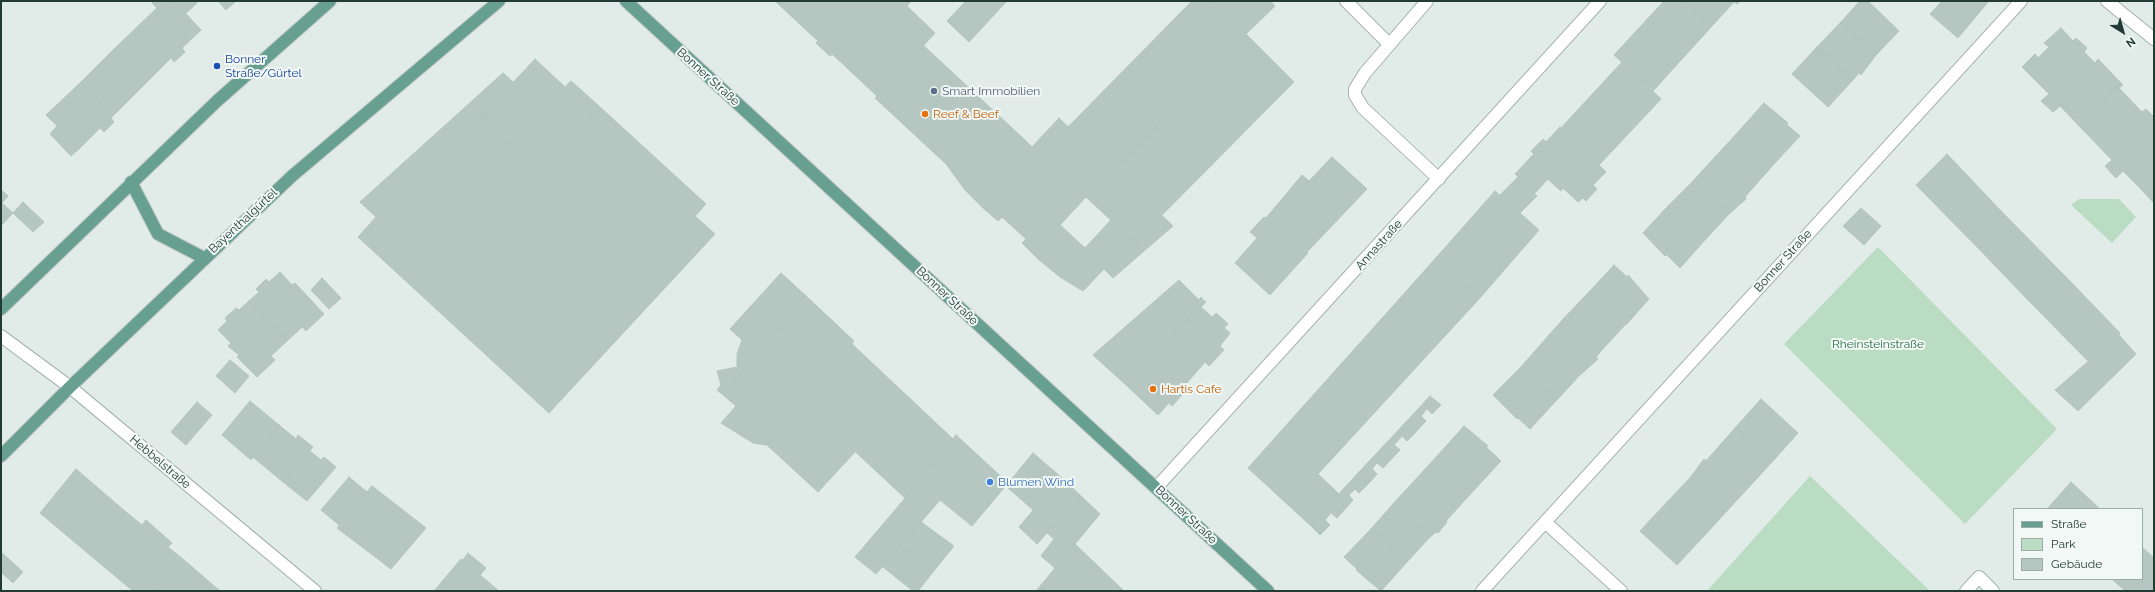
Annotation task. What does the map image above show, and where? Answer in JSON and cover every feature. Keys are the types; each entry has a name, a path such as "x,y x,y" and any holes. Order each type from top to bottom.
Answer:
{"main road":[{"path":"1,309 217,101 330,1"},
{"name":"Bayenthalgürtel","path":"1,456 70,387 204,258 292,176 499,1"},
{"name":"Bonner Straße","path":"626,1 1268,591"},
{"path":"132,182 158,234 204,258"}],"street":[{"path":"1346,1 1389,44"},
{"path":"1427,1 1365,73 1355,89 1356,99 1439,179"},
{"name":"Annastraße","path":"1156,488 1600,1"},
{"name":"Bonner Straße","path":"1482,591 2021,1"},
{"path":"2107,1 2152,34"},
{"name":"Hebbelstraße","path":"1,336 70,387 315,591"},
{"path":"1545,522 1621,591"},
{"path":"1966,591 1979,577 1993,591"}],"green space":[{"path":"2079,199 2119,199 2136,217 2112,243 2071,205"},
{"name":"Rheinsteinstraße","path":"1878,247 2057,429 1965,524 1784,344"},
{"path":"1810,476 1928,589 1927,591 1707,591"}],"building":[{"path":"154,1 174,1 201,30 182,48 185,52 174,62 171,58 169,60 138,26 157,8 152,3"},
{"path":"174,1 195,1 197,3 186,13"},
{"path":"218,1 236,1 226,10"},
{"path":"775,1 911,1 907,6 935,33 877,96 832,54 830,56 816,43 818,41"},
{"path":"966,1 1007,1 969,42 947,21"},
{"path":"1192,1 1213,1 1246,34 1113,170 1068,127"},
{"path":"1213,1 1270,1 1275,6 1246,34"},
{"path":"1664,1 1685,1 1712,26 1653,91 1614,55"},
{"path":"1685,1 1740,1 1737,4 1734,2 1712,26"},
{"path":"1860,1 1868,1 1899,31 1876,55 1841,22"},
{"path":"1942,1 1989,1 1958,38 1930,14"},
{"path":"1841,22 1876,55 1861,75 1859,73 1853,80 1817,47"},
{"path":"138,26 169,60 141,88 109,54"},
{"path":"2061,28 2073,41 2076,38 2087,48 2084,52 2095,63 2098,59 2121,83 2102,101 2108,108 2084,131 2060,106 2053,112 2041,101 2049,94 2022,67 2035,54 2038,58 2049,47 2044,43"},
{"path":"1246,34 1294,82 1162,215 1113,170"},
{"path":"924,46 996,113 946,164 875,98"},
{"path":"1817,47 1853,80 1828,107 1792,74"},
{"path":"109,54 141,88 113,116 81,82"},
{"path":"535,59 565,87 571,81 600,107 539,173 479,119"},
{"path":"1622,62 1661,99 1599,165 1561,128"},
{"path":"503,73 513,82 479,119 539,173 600,107 706,204 655,260 675,277 549,413 358,237 376,217 360,202"},
{"path":"81,82 113,116 111,118 114,122 104,132 100,128 80,148 46,115"},
{"path":"2121,83 2123,85 2119,88 2142,112 2146,109 2154,117 2154,166 2136,184 2123,171 2116,178 2105,166 2112,160 2084,131 2108,108 2102,101"},
{"path":"1764,103 1788,123 1786,124 1800,136 1774,164 1739,131"},
{"path":"996,113 1086,197 1060,225 1085,248 1111,220 1144,251 1113,278 1104,269 1083,291 1060,277 1038,259 1022,243 1026,239 1002,217 998,221 983,208 965,190 946,164"},
{"path":"1059,118 1173,226 1144,251 1032,147"},
{"path":"57,126 80,148 71,156 50,134"},
{"path":"1560,127 1606,172 1593,185 1597,189 1586,201 1583,198 1578,202 1563,188 1561,191 1543,175 1546,172 1531,157 1534,154 1531,151 1543,139 1546,142"},
{"path":"1739,131 1774,164 1751,190 1715,157"},
{"path":"1947,154 2002,212 1986,228 1992,234 1978,248 1916,185"},
{"path":"1332,157 1367,189 1307,252 1308,253 1270,295 1235,263 1257,238 1250,232 1264,217 1266,218 1302,175 1309,181"},
{"path":"1531,157 1546,172 1543,175 1548,179 1535,193 1515,174"},
{"path":"1715,157 1751,190 1745,197 1746,199 1729,214 1693,181"},
{"path":"2154,166 2154,203 2136,184"},
{"path":"1518,177 1537,196 1520,213 1500,195"},
{"path":"1693,181 1729,214 1705,240 1668,206"},
{"path":"1,190 8,196 2,203 13,213 1,226"},
{"path":"1495,191 1539,230 1479,299 1435,259"},
{"path":"23,202 44,222 33,232 13,213"},
{"path":"1668,206 1705,240 1680,268 1666,254 1665,256 1643,233"},
{"path":"1861,208 1881,226 1864,245 1843,226"},
{"path":"2002,212 2066,277 2049,293 2043,287 2029,301 1978,248 1992,234 1986,228"},
{"path":"695,216 715,234 675,277 655,260"},
{"path":"1435,259 1479,299 1318,474 1339,494 1310,525 1248,468"},
{"path":"1614,265 1627,277 1628,275 1649,299 1626,325 1589,292"},
{"path":"280,272 292,285 295,283 324,314 306,331 302,327 287,341 249,301 259,292 256,289 266,279 269,282"},
{"path":"781,273 805,295 723,395 717,390 721,385 717,371 737,367 737,354 742,340 730,329"},
{"path":"2066,277 2120,333 2089,362 2029,301 2043,287 2049,293"},
{"path":"322,278 341,298 329,309 311,290"},
{"path":"1179,280 1199,300 1201,297 1204,301 1126,385 1093,355"},
{"path":"1589,292 1625,325 1601,351 1564,318"},
{"path":"805,295 854,341 767,445 753,443 721,423 736,406 723,395"},
{"path":"249,301 287,341 271,356 275,360 257,377 237,357 239,355 228,346 231,343 218,330 227,321 225,318 236,308 239,310"},
{"path":"1204,301 1206,302 1201,307 1212,317 1216,313 1228,324 1224,328 1230,333 1220,346 1224,350 1209,366 1205,362 1186,384 1189,387 1172,406 1169,403 1158,415 1126,385"},
{"path":"1564,318 1601,351 1596,357 1598,359 1579,376 1542,343"},
{"path":"2119,335 2136,354 2078,411 2055,390"},
{"path":"1542,343 1579,376 1556,401 1520,368"},
{"path":"852,344 953,439 905,498 803,403"},
{"path":"230,360 249,376 235,393 216,376"},
{"path":"1520,368 1556,401 1530,429 1518,418 1517,419 1493,395"},
{"path":"1430,396 1441,405 1432,414 1427,409 1421,416 1426,421 1415,433 1405,423"},
{"path":"1761,399 1798,433 1772,462 1735,428"},
{"path":"250,401 279,425 251,460 222,435"},
{"path":"197,402 212,415 186,445 171,432"},
{"path":"803,403 855,452 818,492 767,445"},
{"path":"1405,423 1415,433 1407,441 1402,436 1394,445 1400,450 1383,468 1377,463 1372,469 1377,474 1370,482 1359,472"},
{"path":"279,425 296,439 298,435 313,447 283,482 253,457"},
{"path":"1464,426 1488,446 1486,447 1501,461 1475,489 1438,455"},
{"path":"1735,428 1772,462 1750,486 1714,452"},
{"path":"956,435 1008,483 972,526 940,500 921,522 901,503"},
{"path":"310,451 321,460 324,457 336,467 307,501 283,482"},
{"path":"1714,452 1750,486 1726,512 1690,478 1704,459 1706,461"},
{"path":"1033,453 1061,477 1033,510 1006,486"},
{"path":"1438,455 1475,489 1446,521 1447,522 1438,533 1436,532 1429,538 1393,504"},
{"path":"76,469 126,512 90,555 40,513"},
{"path":"1359,472 1370,482 1359,493 1355,489 1349,495 1353,500 1347,507 1336,497"},
{"path":"349,477 367,492 339,525 321,510"},
{"path":"1061,477 1082,497 1054,529 1051,526 1046,530 1047,533 1037,544 1019,527"},
{"path":"1690,478 1726,512 1704,536 1667,502"},
{"path":"2071,482 2099,508 2048,508"},
{"path":"372,486 426,528 391,569 337,528"},
{"path":"1082,497 1100,514 1055,568 1041,556 1054,539 1045,531 1051,526 1054,529"},
{"path":"1336,497 1347,507 1337,518 1331,513 1325,520 1330,525 1320,535 1310,525"},
{"path":"1667,502 1704,536 1677,565 1640,531"},
{"path":"901,503 921,522 876,574 855,557"},
{"path":"1393,504 1429,538 1407,562 1371,529"},
{"path":"126,512 142,525 146,520 172,543 168,547 184,560 158,591 133,591 90,555"},
{"path":"921,522 954,546 933,572 900,546"},
{"path":"1371,529 1407,562 1381,591 1356,570 1357,569 1344,557"},
{"path":"1075,544 1124,591 1036,591"},
{"path":"900,546 933,572 918,591 913,591 883,567"},
{"path":"2143,548 2154,558 2154,591 2125,591 2113,580 2143,580"},
{"path":"1,552 23,572 13,583 1,572"},
{"path":"468,553 486,568 480,575 499,591 434,591 461,559 463,560"},
{"path":"184,560 220,591 158,591"}],"place":[{"name":"Bonner Straße/Gürtel","path":"217,66"},
{"name":"Smart Immobilien","path":"934,91"},
{"name":"Reef & Beef","path":"925,114"},
{"name":"Hartis Cafe","path":"1153,389"},
{"name":"Blumen Wind","path":"990,482"}]}
